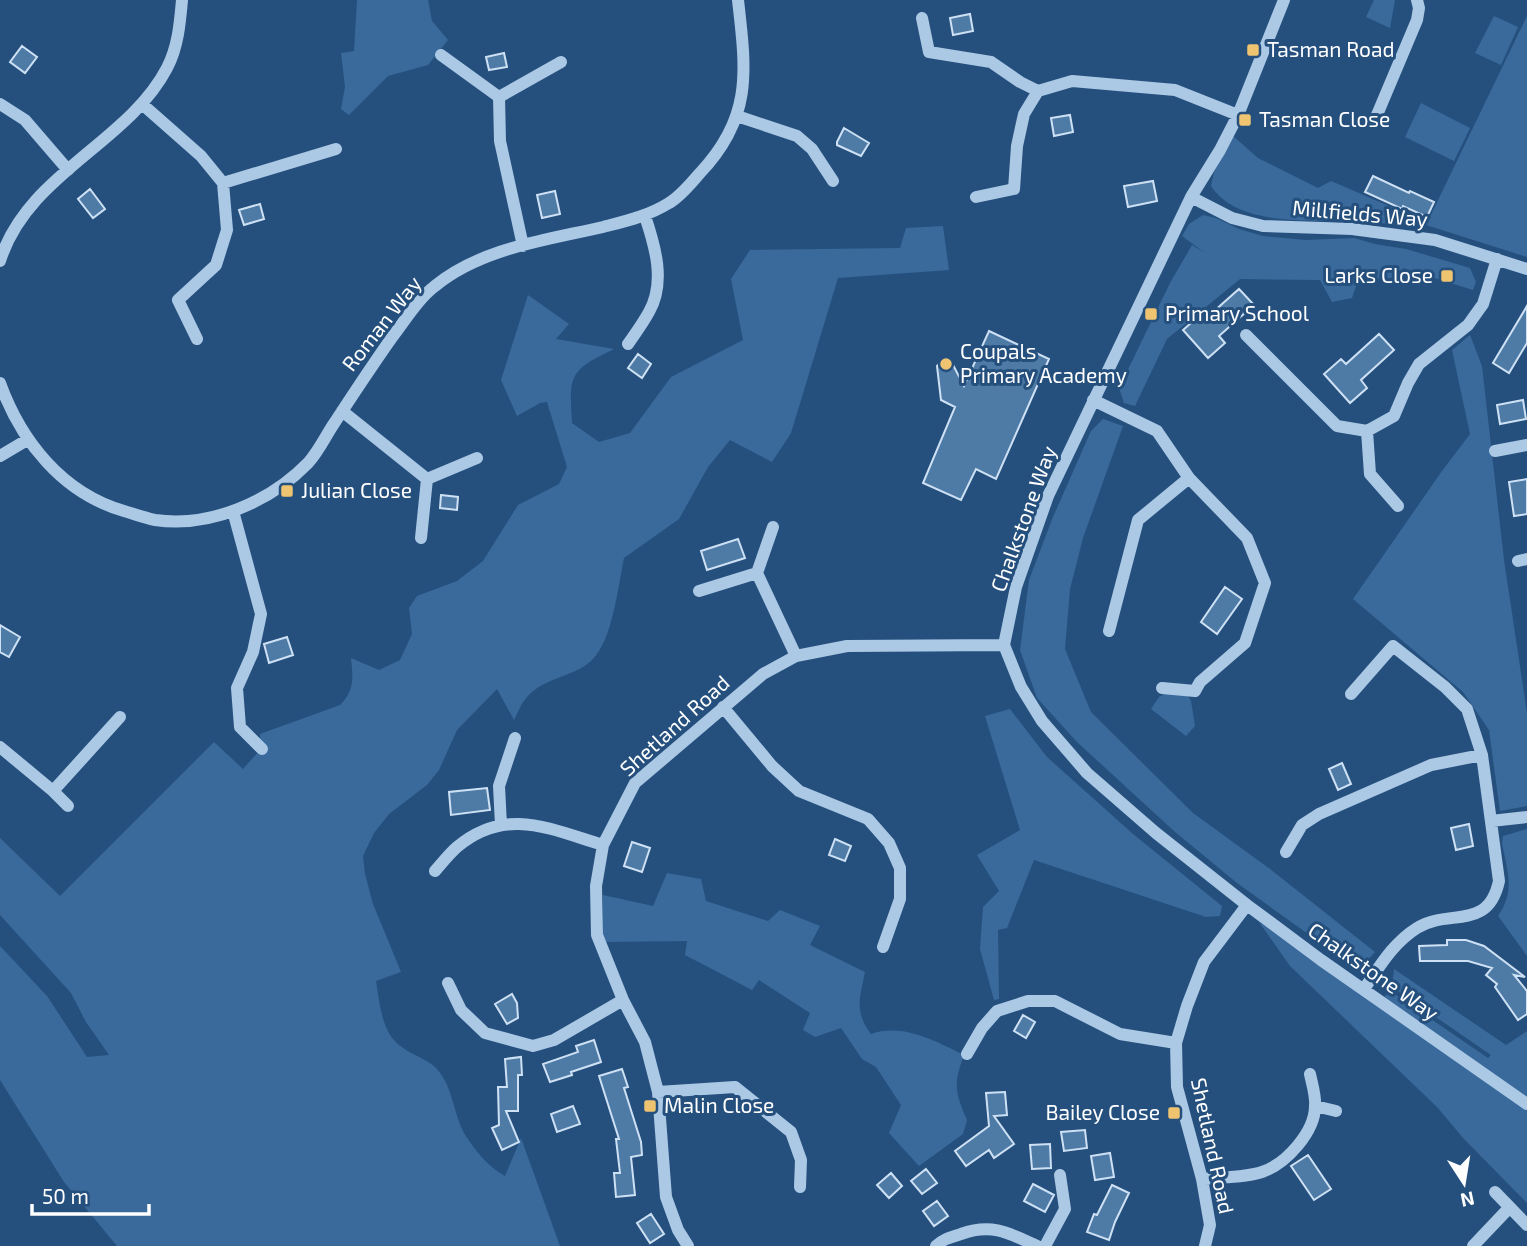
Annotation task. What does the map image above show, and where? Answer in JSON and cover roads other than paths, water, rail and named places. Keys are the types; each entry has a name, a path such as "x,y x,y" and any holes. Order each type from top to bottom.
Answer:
{"street":[{"path":"0,261 7,238 33,201 142,104 168,68 180,31 181,0"},
{"name":"Roman Way","path":"0,383 27,440 43,460 74,486 111,507 155,520 199,520 233,512 267,496 309,462 373,363 433,287 460,268 498,253 645,216 672,202 719,153 737,116 743,91 744,53 738,0"},
{"name":"Chalkstone Way","path":"1284,0 1238,115 1191,197 1048,496 1016,587 1004,645 1021,687 1042,721 1087,773 1156,833 1247,905 1527,1104"},
{"path":"1374,122 1417,20 1417,0"},
{"path":"922,18 929,52 991,62 1038,91"},
{"path":"442,55 499,97"},
{"path":"499,97 561,62"},
{"path":"975,197 1014,189 1017,146 1024,114 1038,91 1072,81 1175,90 1238,115"},
{"path":"499,97 500,141 523,246"},
{"path":"0,104 24,120 68,170"},
{"path":"142,104 201,156 223,183 226,230 216,265 178,300 197,339"},
{"path":"737,116 797,136 812,149 833,181"},
{"path":"223,183 336,149"},
{"name":"Millfields Way","path":"1191,197 1232,218 1263,226 1352,229 1421,237 1527,269"},
{"path":"628,344 651,310 658,276 655,248 645,216"},
{"path":"1246,335 1337,426 1367,431 1394,416 1419,364 1468,325 1483,304 1497,259"},
{"path":"1093,400 1157,431 1189,478 1247,538 1265,583 1245,643 1200,682 1195,691 1162,688"},
{"path":"342,411 427,479"},
{"path":"1367,431 1370,474 1398,506"},
{"path":"0,456 27,440"},
{"path":"1494,451 1527,446"},
{"path":"427,479 477,458"},
{"path":"1109,631 1138,520 1189,478"},
{"path":"421,538 427,479"},
{"path":"233,512 261,614 253,652 237,688 240,727 261,749"},
{"path":"773,527 757,573 796,656"},
{"path":"699,591 757,573"},
{"name":"Shetland Road","path":"688,1246 678,1230 666,1197 658,1092 645,1042 623,1000 597,935 596,886 603,845 635,783 763,674 796,656 847,646 1004,645"},
{"path":"1351,694 1393,646 1445,687 1467,709 1482,755 1499,881 1496,896 1488,907 1472,916 1420,926 1396,942 1364,989"},
{"path":"723,707 772,766 799,791 869,819 889,843 900,868 900,899 883,947"},
{"path":"53,791 120,717"},
{"path":"502,825 499,786 514,738"},
{"path":"0,747 68,806"},
{"path":"1286,852 1302,825 1319,814 1431,765 1482,755"},
{"path":"1491,821 1527,817"},
{"path":"435,871 457,847 482,831 502,825 534,824 603,845"},
{"name":"Shetland Road","path":"1205,1246 1210,1225 1202,1180 1177,1087 1176,1043 1187,1006 1205,962 1247,905"},
{"path":"448,983 461,1010 485,1032 533,1046 554,1040 623,1000"},
{"path":"967,1054 982,1028 997,1011 1028,1001 1055,1000 1120,1034 1176,1043"},
{"path":"1202,1180 1261,1172 1277,1164 1301,1141 1312,1121 1315,1106 1310,1074"},
{"path":"658,1092 735,1087 791,1132 801,1160 800,1187"},
{"path":"1315,1106 1336,1111"},
{"path":"1045,1246 1065,1209 1060,1175"},
{"path":"1495,1192 1527,1225"},
{"path":"1473,1246 1509,1208"},
{"path":"936,1246 942,1240 979,1228 1007,1232 1037,1246"}],"place":[{"name":"Tasman Road","path":"1253,50"},
{"name":"Tasman Close","path":"1245,120"},
{"name":"Larks Close","path":"1447,276"},
{"name":"Primary School","path":"1151,314"},
{"name":"Coupals Primary Academy","path":"946,364"},
{"name":"Julian Close","path":"287,491"},
{"name":"Malin Close","path":"650,1106"},
{"name":"Bailey Close","path":"1174,1113"}]}
